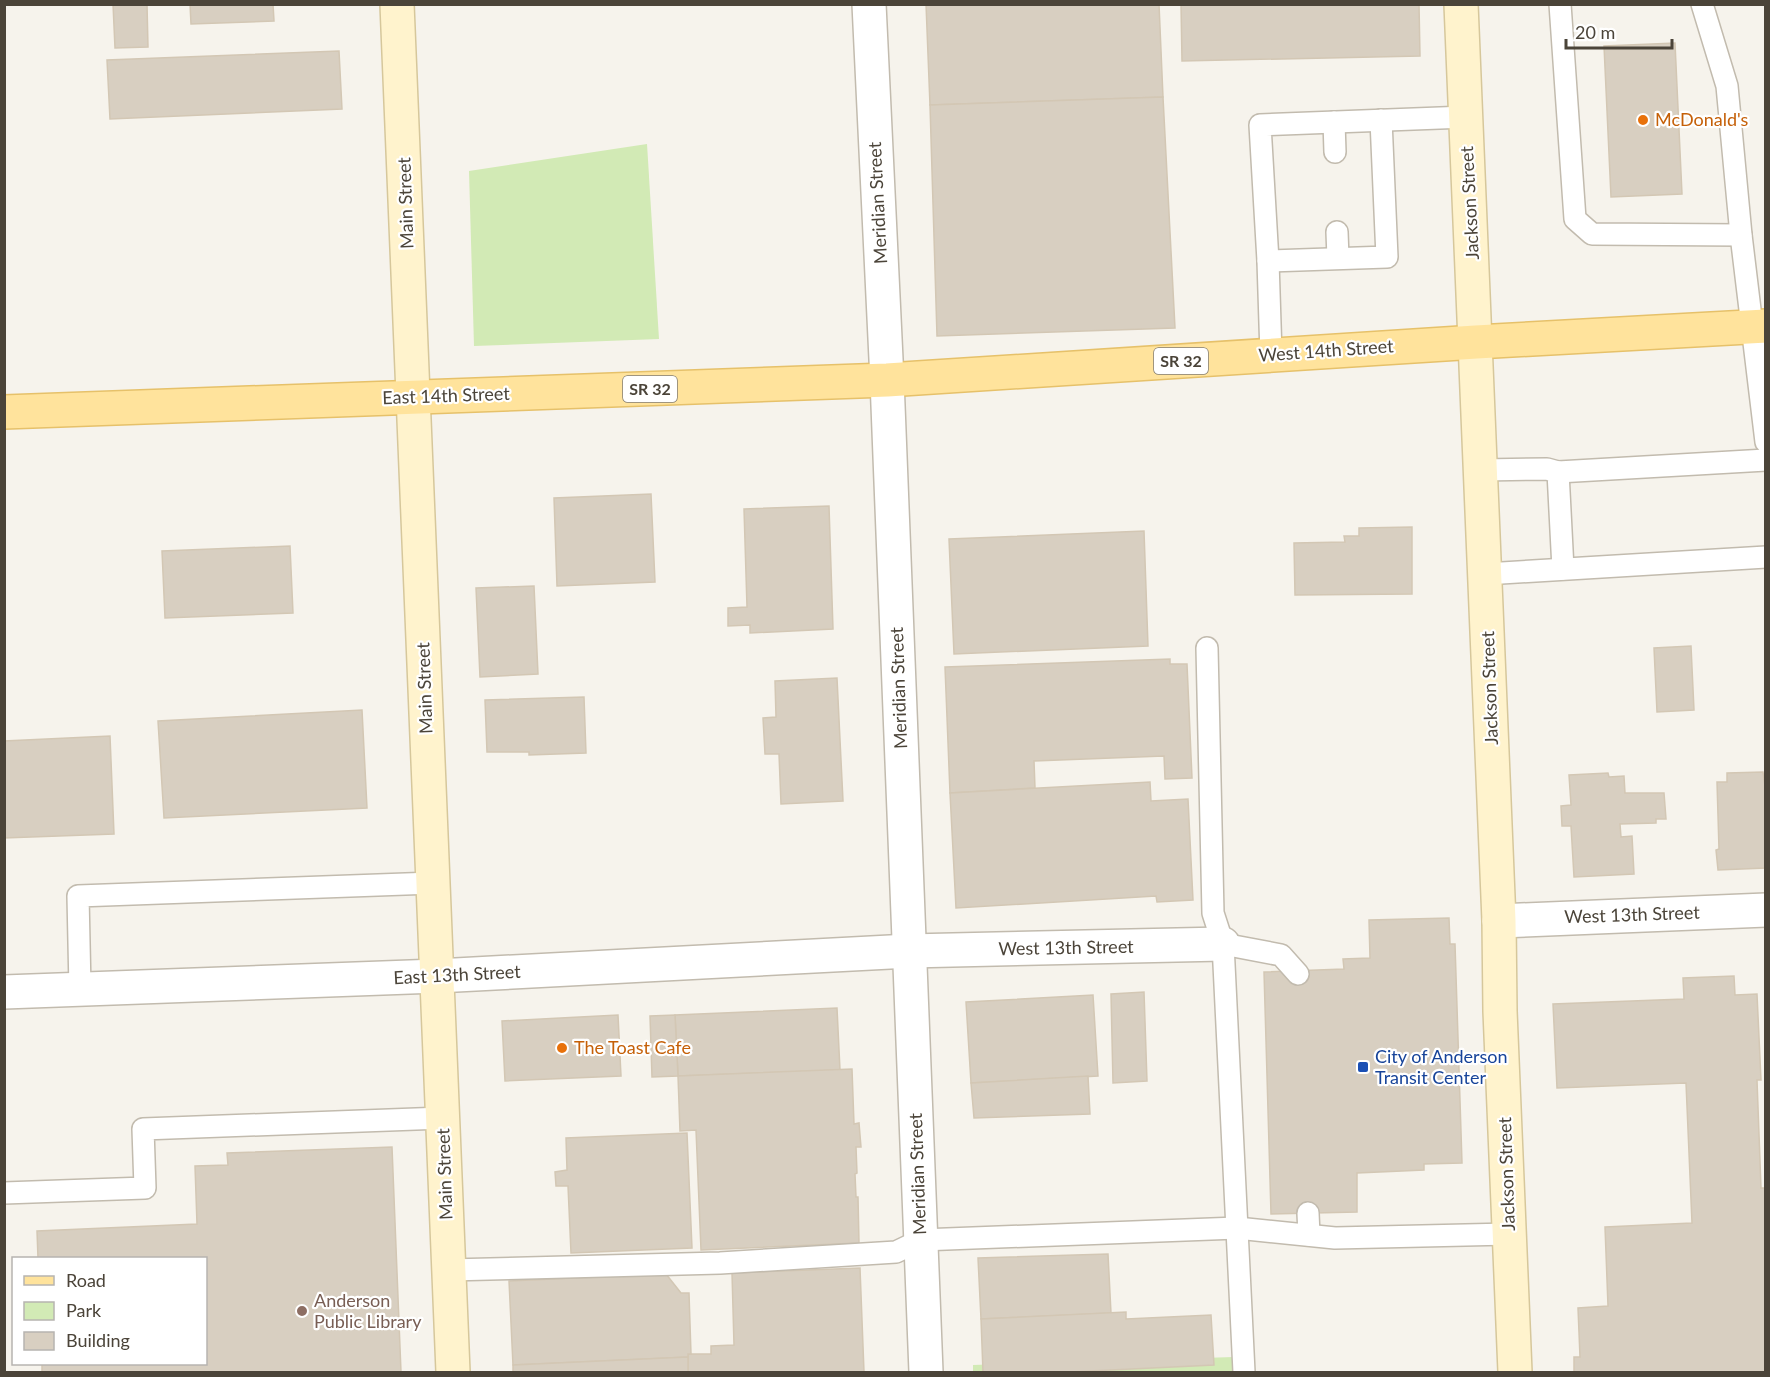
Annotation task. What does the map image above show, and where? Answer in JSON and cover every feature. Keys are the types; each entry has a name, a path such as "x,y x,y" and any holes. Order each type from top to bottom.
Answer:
{"main road":[{"name":"Main Street","path":"397,4 453,1372"},
{"name":"Jackson Street","path":"1461,4 1499,921 1500,1011 1515,1372"},
{"name":"West 14th Street","path":"887,380 1759,326"},
{"name":"East 14th Street","path":"4,412 887,380"}],"street":[{"name":"Meridian Street","path":"869,4 887,380 926,1372"},
{"name":"West 13th Street","path":"1499,921 1766,910"},
{"name":"West 13th Street","path":"909,951 1223,944"},
{"name":"East 13th Street","path":"4,992 437,976 909,951"}],"lane":[{"path":"1560,4 1575,219 1592,234 1741,235"},
{"path":"1702,4 1727,86 1741,235 1759,326 1766,442"},
{"path":"1271,355 1260,125 1466,117"},
{"path":"1268,261 1387,257 1381,120"},
{"path":"1334,122 1335,152"},
{"path":"1337,232 1338,258"},
{"path":"1481,470 1547,469 1558,472 1766,460"},
{"path":"1558,472 1563,569"},
{"path":"1485,574 1766,557"},
{"path":"1207,648 1213,913 1223,944 1244,1372"},
{"path":"80,989 78,896 433,883"},
{"path":"1223,944 1281,955 1298,974"},
{"path":"4,1193 145,1188 143,1129 443,1118"},
{"path":"1308,1214 1309,1235"},
{"path":"449,1270 720,1263 896,1252 921,1240 1237,1228 1335,1238 1509,1234"}],"green space":[{"path":"647,144 659,339 474,346 469,171"},
{"path":"1234,1357 1234,1372 973,1372 973,1365"}],"building":[{"path":"113,4 147,4 148,47 115,48"},
{"path":"190,4 273,4 274,21 191,24"},
{"path":"926,4 1159,4 1163,97 930,105"},
{"path":"1181,4 1419,4 1420,56 1182,61"},
{"name":"McDonald's","path":"1675,43 1682,194 1611,197 1604,46"},
{"path":"339,51 342,109 110,119 107,60"},
{"path":"1163,97 1175,328 937,336 930,105"},
{"path":"651,494 655,582 557,586 554,498"},
{"path":"829,506 833,629 750,633 750,625 728,626 728,608 747,607 744,509"},
{"path":"1412,527 1412,594 1295,595 1294,543 1345,542 1344,536 1359,536 1359,528"},
{"path":"1144,531 1148,646 954,654 949,539"},
{"path":"290,546 293,613 165,618 162,551"},
{"path":"534,586 538,674 480,677 476,588"},
{"path":"1691,646 1694,710 1657,712 1654,648"},
{"path":"1170,659 1170,664 1187,664 1192,778 1165,779 1164,756 1034,761 1035,788 950,793 945,667"},
{"path":"837,678 843,801 781,804 779,754 765,754 763,718 776,717 775,681"},
{"path":"584,697 586,753 529,755 529,752 487,752 485,700"},
{"path":"362,710 367,808 164,818 158,721"},
{"path":"110,736 114,834 4,838 4,741"},
{"path":"1763,772 1766,793 1766,868 1718,870 1717,782 1727,782 1727,773"},
{"path":"1608,773 1609,777 1624,776 1625,793 1664,793 1666,819 1656,819 1656,823 1620,824 1621,837 1632,836 1634,874 1574,877 1571,826 1562,826 1561,806 1571,805 1569,775"},
{"path":"1150,782 1151,801 1188,799 1193,900 1157,902 1156,896 956,908 950,793"},
{"name":"City of Anderson Transit Center","path":"1449,918 1450,944 1455,944 1462,1163 1424,1164 1424,1170 1357,1173 1357,1212 1271,1214 1264,972 1344,969 1343,959 1370,958 1369,920"},
{"path":"1734,976 1735,995 1757,994 1761,1080 1757,1080 1761,1188 1766,1188 1766,1372 1574,1372 1574,1357 1580,1357 1578,1308 1608,1306 1605,1227 1692,1223 1686,1083 1557,1088 1553,1004 1684,999 1683,978"},
{"path":"1144,992 1147,1081 1113,1083 1111,994"},
{"path":"1093,995 1098,1076 971,1083 966,1002"},
{"path":"837,1008 840,1070 678,1076 675,1015"},
{"name":"The Toast Cafe","path":"618,1015 621,1076 505,1081 502,1021"},
{"path":"675,1015 678,1076 652,1077 650,1016"},
{"path":"852,1069 854,1124 859,1123 861,1147 856,1147 857,1173 855,1174 859,1243 701,1250 696,1130 680,1131 678,1076"},
{"path":"1088,1076 1090,1114 974,1118 971,1083"},
{"path":"687,1133 692,1248 571,1253 568,1186 556,1186 555,1172 567,1170 566,1138"},
{"name":"Anderson Public Library","path":"392,1147 401,1372 42,1372 42,1365 207,1365 207,1257 38,1257 37,1231 197,1224 195,1166 228,1165 227,1153"},
{"path":"1108,1254 1111,1313 981,1319 978,1258"},
{"path":"860,1268 864,1372 688,1372 688,1354 711,1354 711,1346 734,1345 732,1273"},
{"path":"666,1274 681,1293 689,1293 691,1354 688,1354 688,1357 513,1365 509,1281"},
{"path":"1126,1312 1126,1319 1211,1315 1214,1365 1069,1372 983,1372 981,1319"},
{"path":"688,1357 688,1372 513,1372 513,1365"}],"place":[{"name":"McDonald's","path":"1643,120"},
{"name":"The Toast Cafe","path":"562,1048"},
{"name":"City of Anderson Transit Center","path":"1363,1067"},
{"name":"Anderson Public Library","path":"302,1311"}]}
